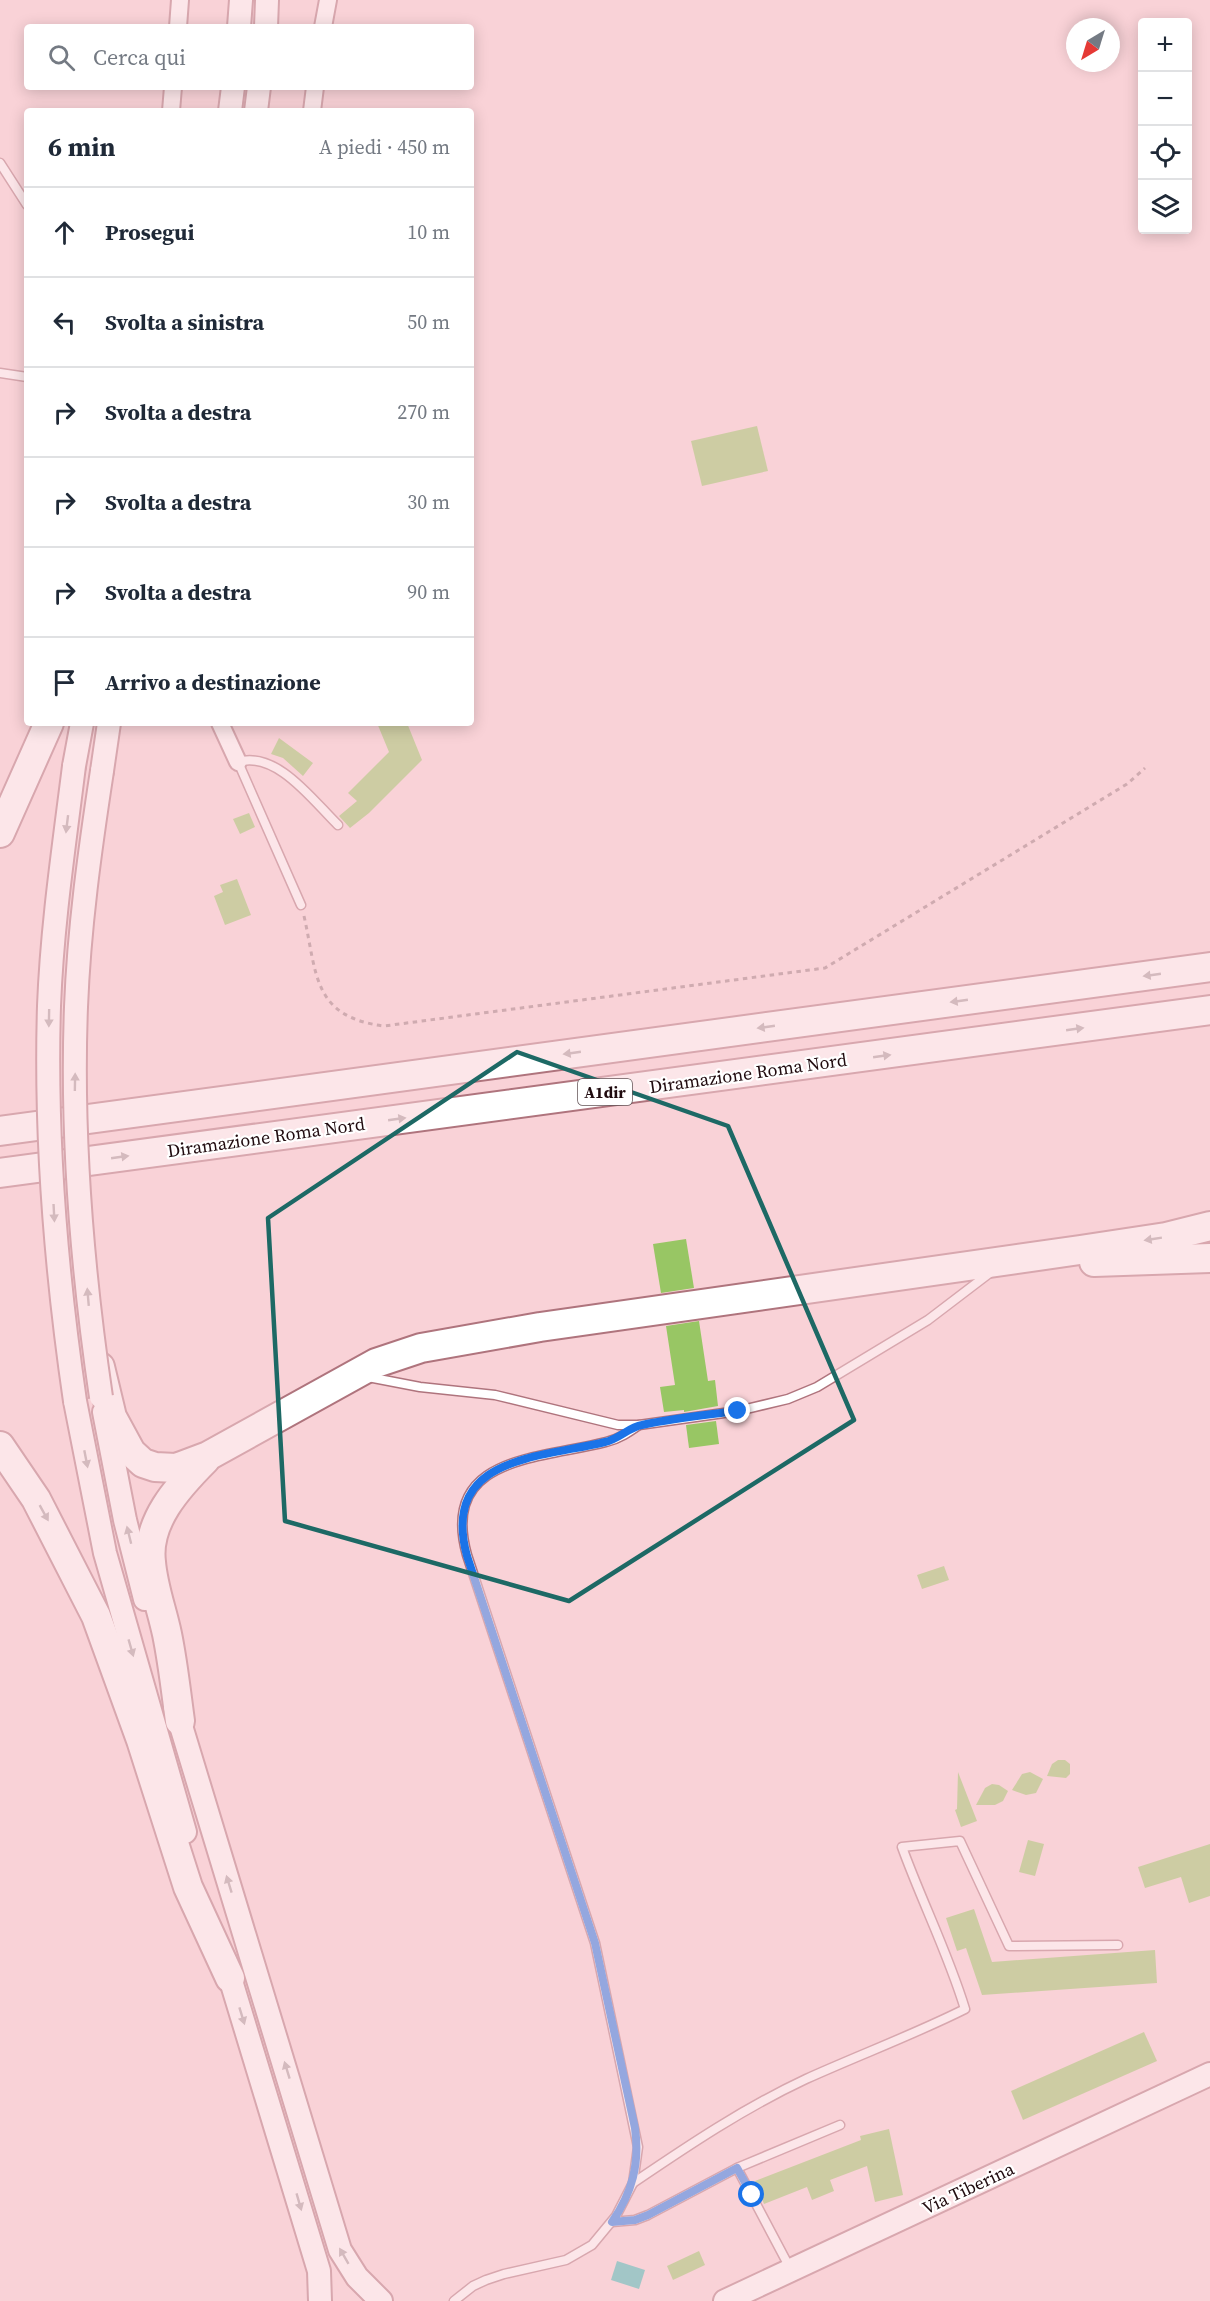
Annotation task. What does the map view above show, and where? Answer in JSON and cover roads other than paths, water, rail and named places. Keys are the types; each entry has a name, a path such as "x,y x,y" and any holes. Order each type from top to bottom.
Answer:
{"highway":[{"path":"0,832 48,726"},
{"name":"A1dir","path":"0,1131 1210,967"},
{"name":"Diramazione Roma Nord","path":"0,1173 1210,1010"},
{"path":"91,1330 112,1417 131,1452 143,1463 163,1469 180,1467 208,1456 355,1375 391,1357 428,1346 540,1327 1166,1237 1210,1226"},
{"path":"1008,1259 1159,1262 1210,1258"},
{"path":"0,1446 36,1499 96,1616 141,1740 188,1887 230,1978"},
{"path":"180,1721 168,1636 152,1572 150,1547 154,1530 168,1504 186,1479 208,1456"}],"main road":[{"path":"239,24 241,0"},
{"path":"266,24 267,0"},
{"path":"230,108 233,90"},
{"path":"256,108 259,90"},
{"path":"81,726 74,766 56,917 49,1006 48,1107 54,1221 65,1333 75,1401 99,1526 129,1643 319,2271 320,2301"},
{"path":"109,726 82,919 76,1007 75,1107 91,1330 101,1397 131,1547 180,1721 340,2250 357,2277 381,2301"},
{"name":"Via Tiberina","path":"725,2301 1210,2074"}],"street":[{"path":"178,24 180,0"},
{"path":"324,24 328,0"},
{"path":"171,108 173,90"},
{"path":"312,108 315,90"},
{"path":"221,726 238,762"}],"lane":[{"path":"0,163 24,200"},
{"path":"0,374 24,377"},
{"path":"301,905 238,762 258,761 278,770 338,825"},
{"path":"355,1375 420,1387 495,1395 595,1421 639,1425 756,1408 805,1393 928,1320 1008,1259"},
{"path":"454,2301 473,2286 504,2274 566,2260 592,2245 612,2222 633,2183 638,2147 595,1943 467,1556 462,1532 465,1508 470,1496 492,1471 545,1453 606,1442 639,1425"},
{"path":"633,2183 730,2118 807,2079 925,2029 965,2009 953,1971 919,1896 902,1847 960,1841 1009,1946 1119,1945"},
{"path":"612,2222 635,2220 648,2215 737,2168 840,2125"},
{"path":"737,2168 791,2270"}],"water":[{"path":"617,2261 645,2270 639,2289 611,2280"}]}
